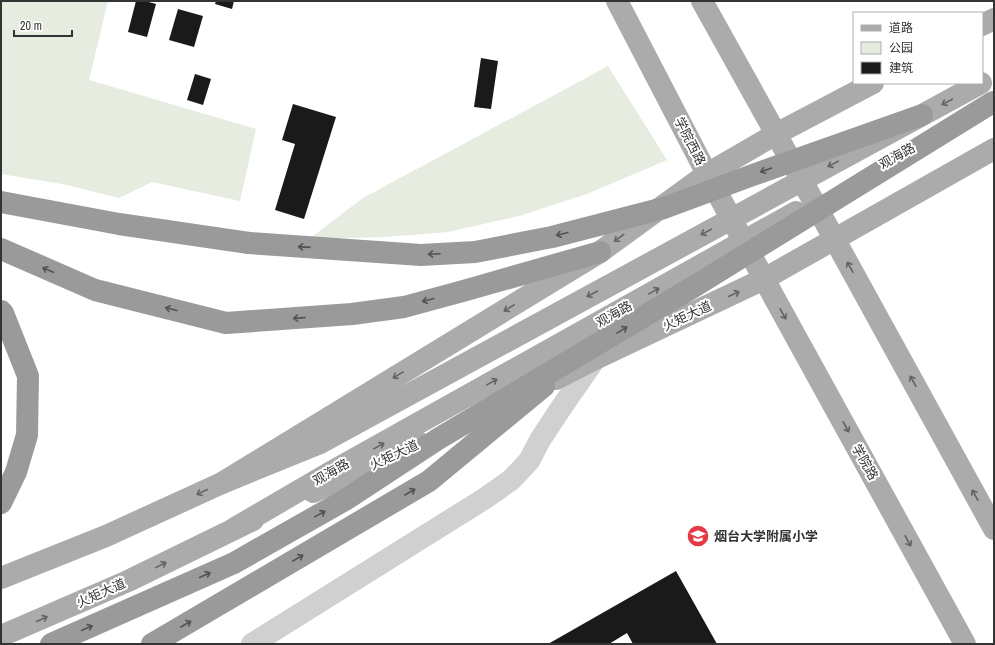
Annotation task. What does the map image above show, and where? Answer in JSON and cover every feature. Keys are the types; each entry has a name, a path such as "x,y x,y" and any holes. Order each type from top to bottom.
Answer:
{"highway":[{"path":"51,644 234,563 345,500 438,439 695,286 994,102"},
{"path":"1,202 119,224 249,243 421,255 475,252 552,237 664,208 922,115"},
{"path":"1,249 96,290 226,323 352,314 404,307 600,252"},
{"path":"1,311 28,376 27,435 16,472 1,502"},
{"path":"152,644 429,481 544,386"}],"main road":[{"name":"学院西路","path":"617,1 707,174 764,279"},
{"path":"702,1 994,529"},
{"path":"983,24 994,18"},
{"name":"观海路","path":"983,82 994,76"},
{"path":"1,578 106,536 222,483 600,252 707,174 776,134 871,84"},
{"name":"观海路","path":"222,483 320,443 980,84"},
{"name":"观海路","path":"235,528 345,464 994,102"},
{"path":"764,279 994,149"},
{"name":"火矩大道","path":"1,636 128,581 235,528 544,386 595,359 764,279"},
{"name":"学院路","path":"764,279 965,644"}],"street":[{"path":"252,644 484,499 511,480 529,461 540,440 595,359"}],"green space":[{"path":"1,1 108,1 89,80 256,129 240,201 152,182 119,198 62,184 1,174"},
{"path":"608,66 667,160 587,194 519,216 448,232 386,237 309,239 363,198"}],"building":[{"path":"136,1 145,1 156,4 147,37 128,32"},
{"path":"216,1 234,1 232,9 215,4"},
{"path":"178,9 203,16 194,47 169,40"},
{"path":"481,58 498,61 491,109 474,107"},
{"path":"195,74 211,79 203,105 187,100"},
{"path":"293,104 336,117 304,219 275,210 295,144 282,140"},
{"path":"676,571 717,644 633,644 627,633 609,644 548,644"}],"place":[{"name":"烟台大学附属小学","path":"698,536"}]}
